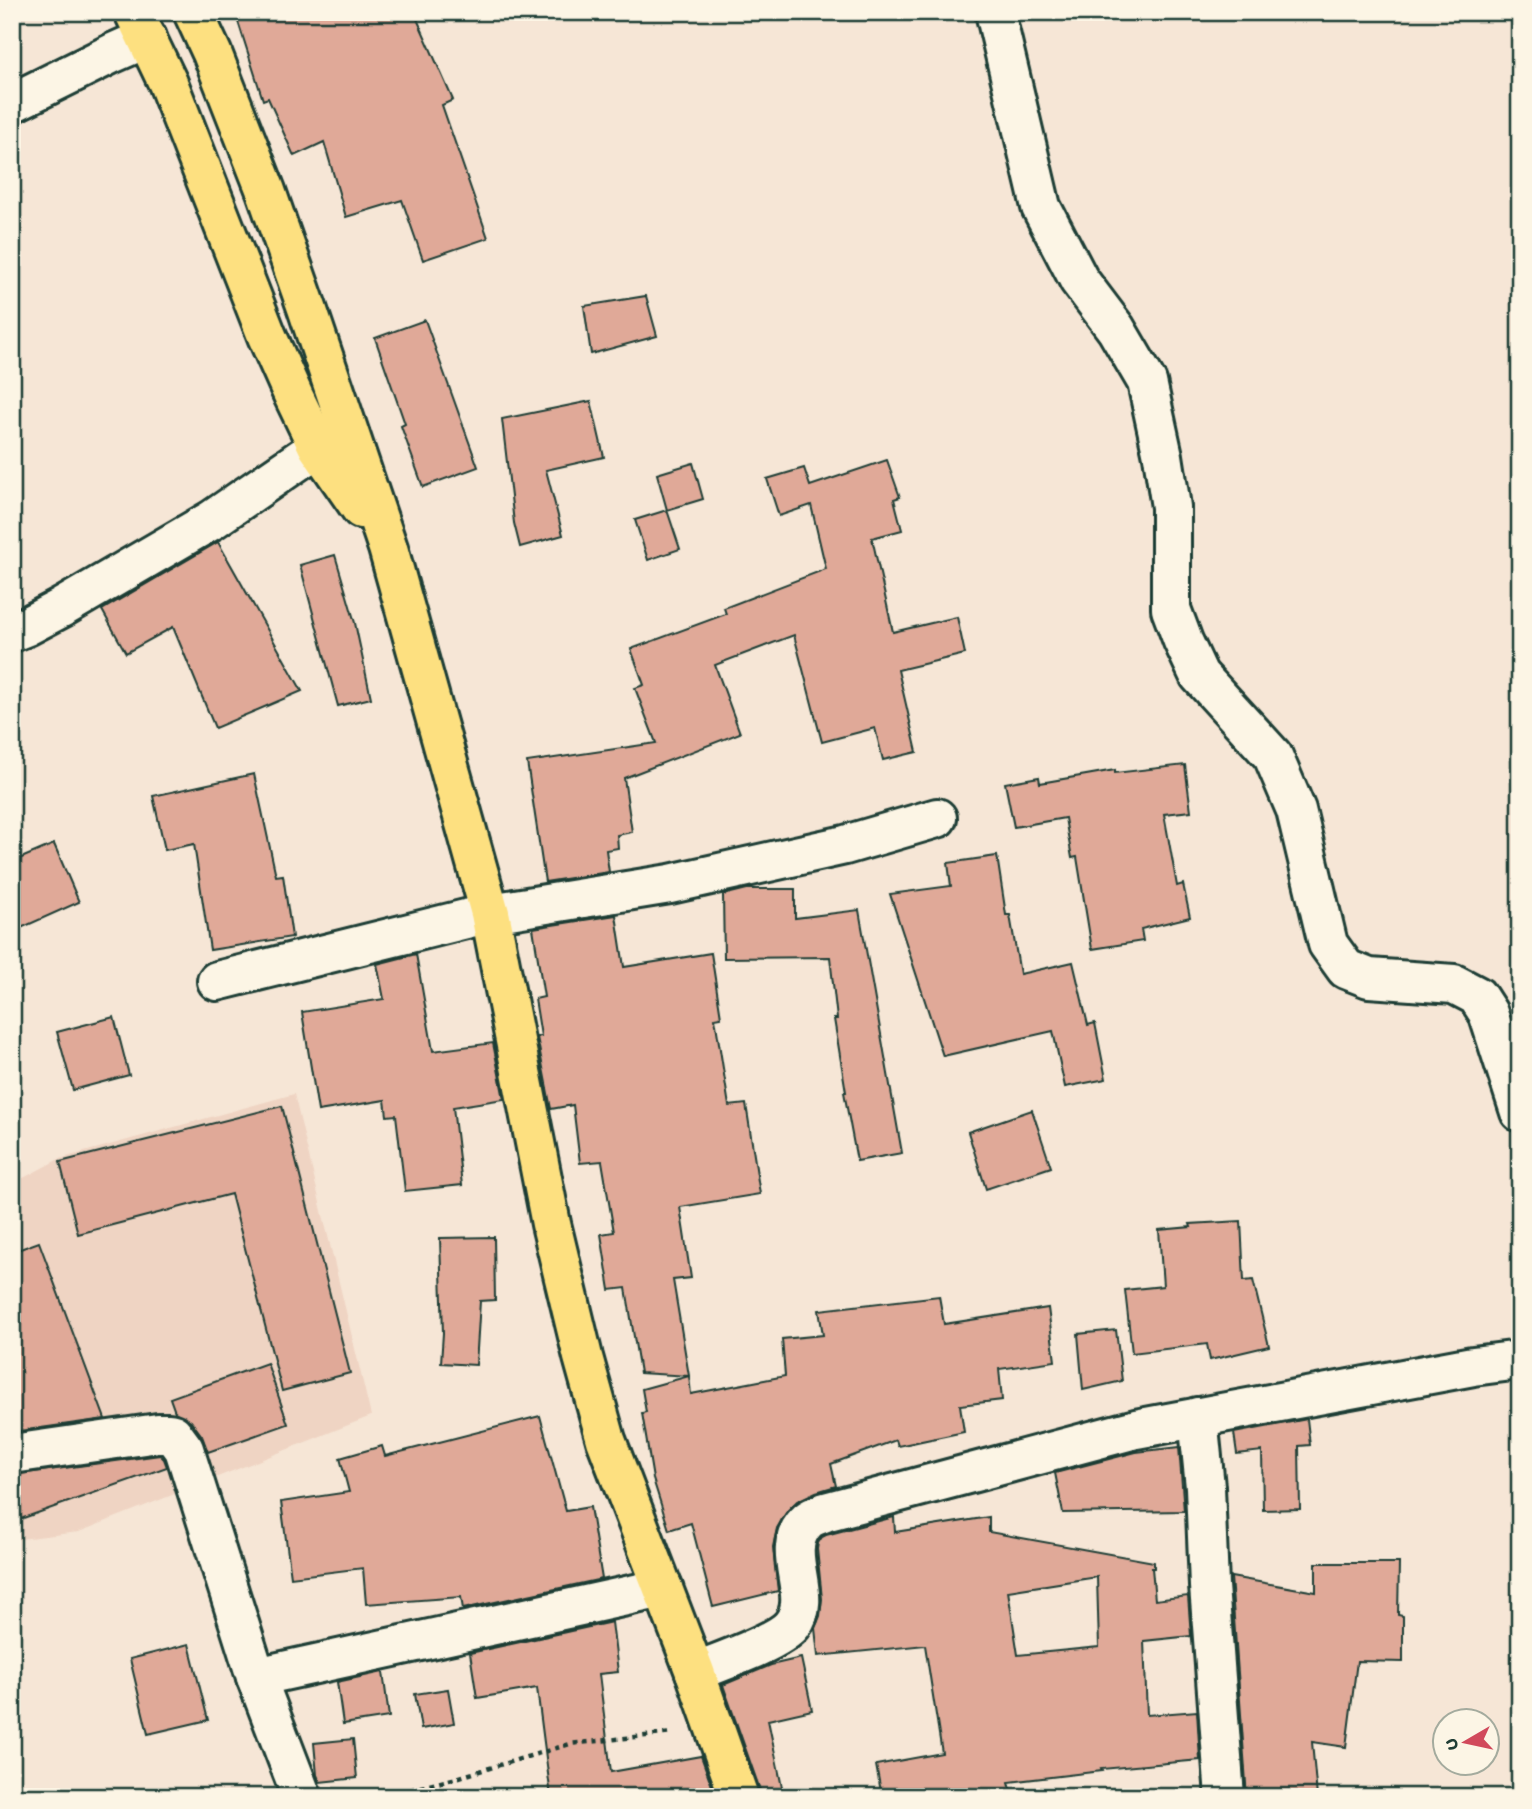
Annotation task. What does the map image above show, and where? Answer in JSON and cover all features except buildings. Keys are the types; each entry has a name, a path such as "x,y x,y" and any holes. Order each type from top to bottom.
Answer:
{"main road":[{"path":"192,12 212,54 266,191 307,308 334,440"},
{"path":"140,25 167,83 267,336 334,440 388,548 490,913 551,1224 606,1440 695,1672 739,1797"},
{"path":"167,83 212,54"}],"street":[{"path":"995,12 1041,207 1079,280 1116,328 1147,382 1171,507 1171,609 1199,675 1273,756 1296,810 1328,944 1340,961 1346,969 1369,978 1454,984 1477,996 1488,1013 1520,1112"},
{"path":"12,103 113,53 140,25"},
{"path":"12,632 63,607 212,520 334,440"},
{"path":"217,981 490,913 670,884 845,845 937,818"},
{"path":"695,1672 765,1643 793,1623 799,1608 799,1588 793,1549 807,1521 825,1512 1136,1429 1473,1366 1520,1360"},
{"path":"1198,1417 1225,1797"},
{"path":"12,1454 158,1433 175,1436 184,1449 195,1479 256,1677 302,1797"},
{"path":"256,1677 663,1588"}],"path":[{"path":"381,1797 453,1779 570,1744 715,1728"}],"shaded area":[{"path":"294,1094 371,1416 79,1532 12,1540 12,1184 59,1159"}]}
